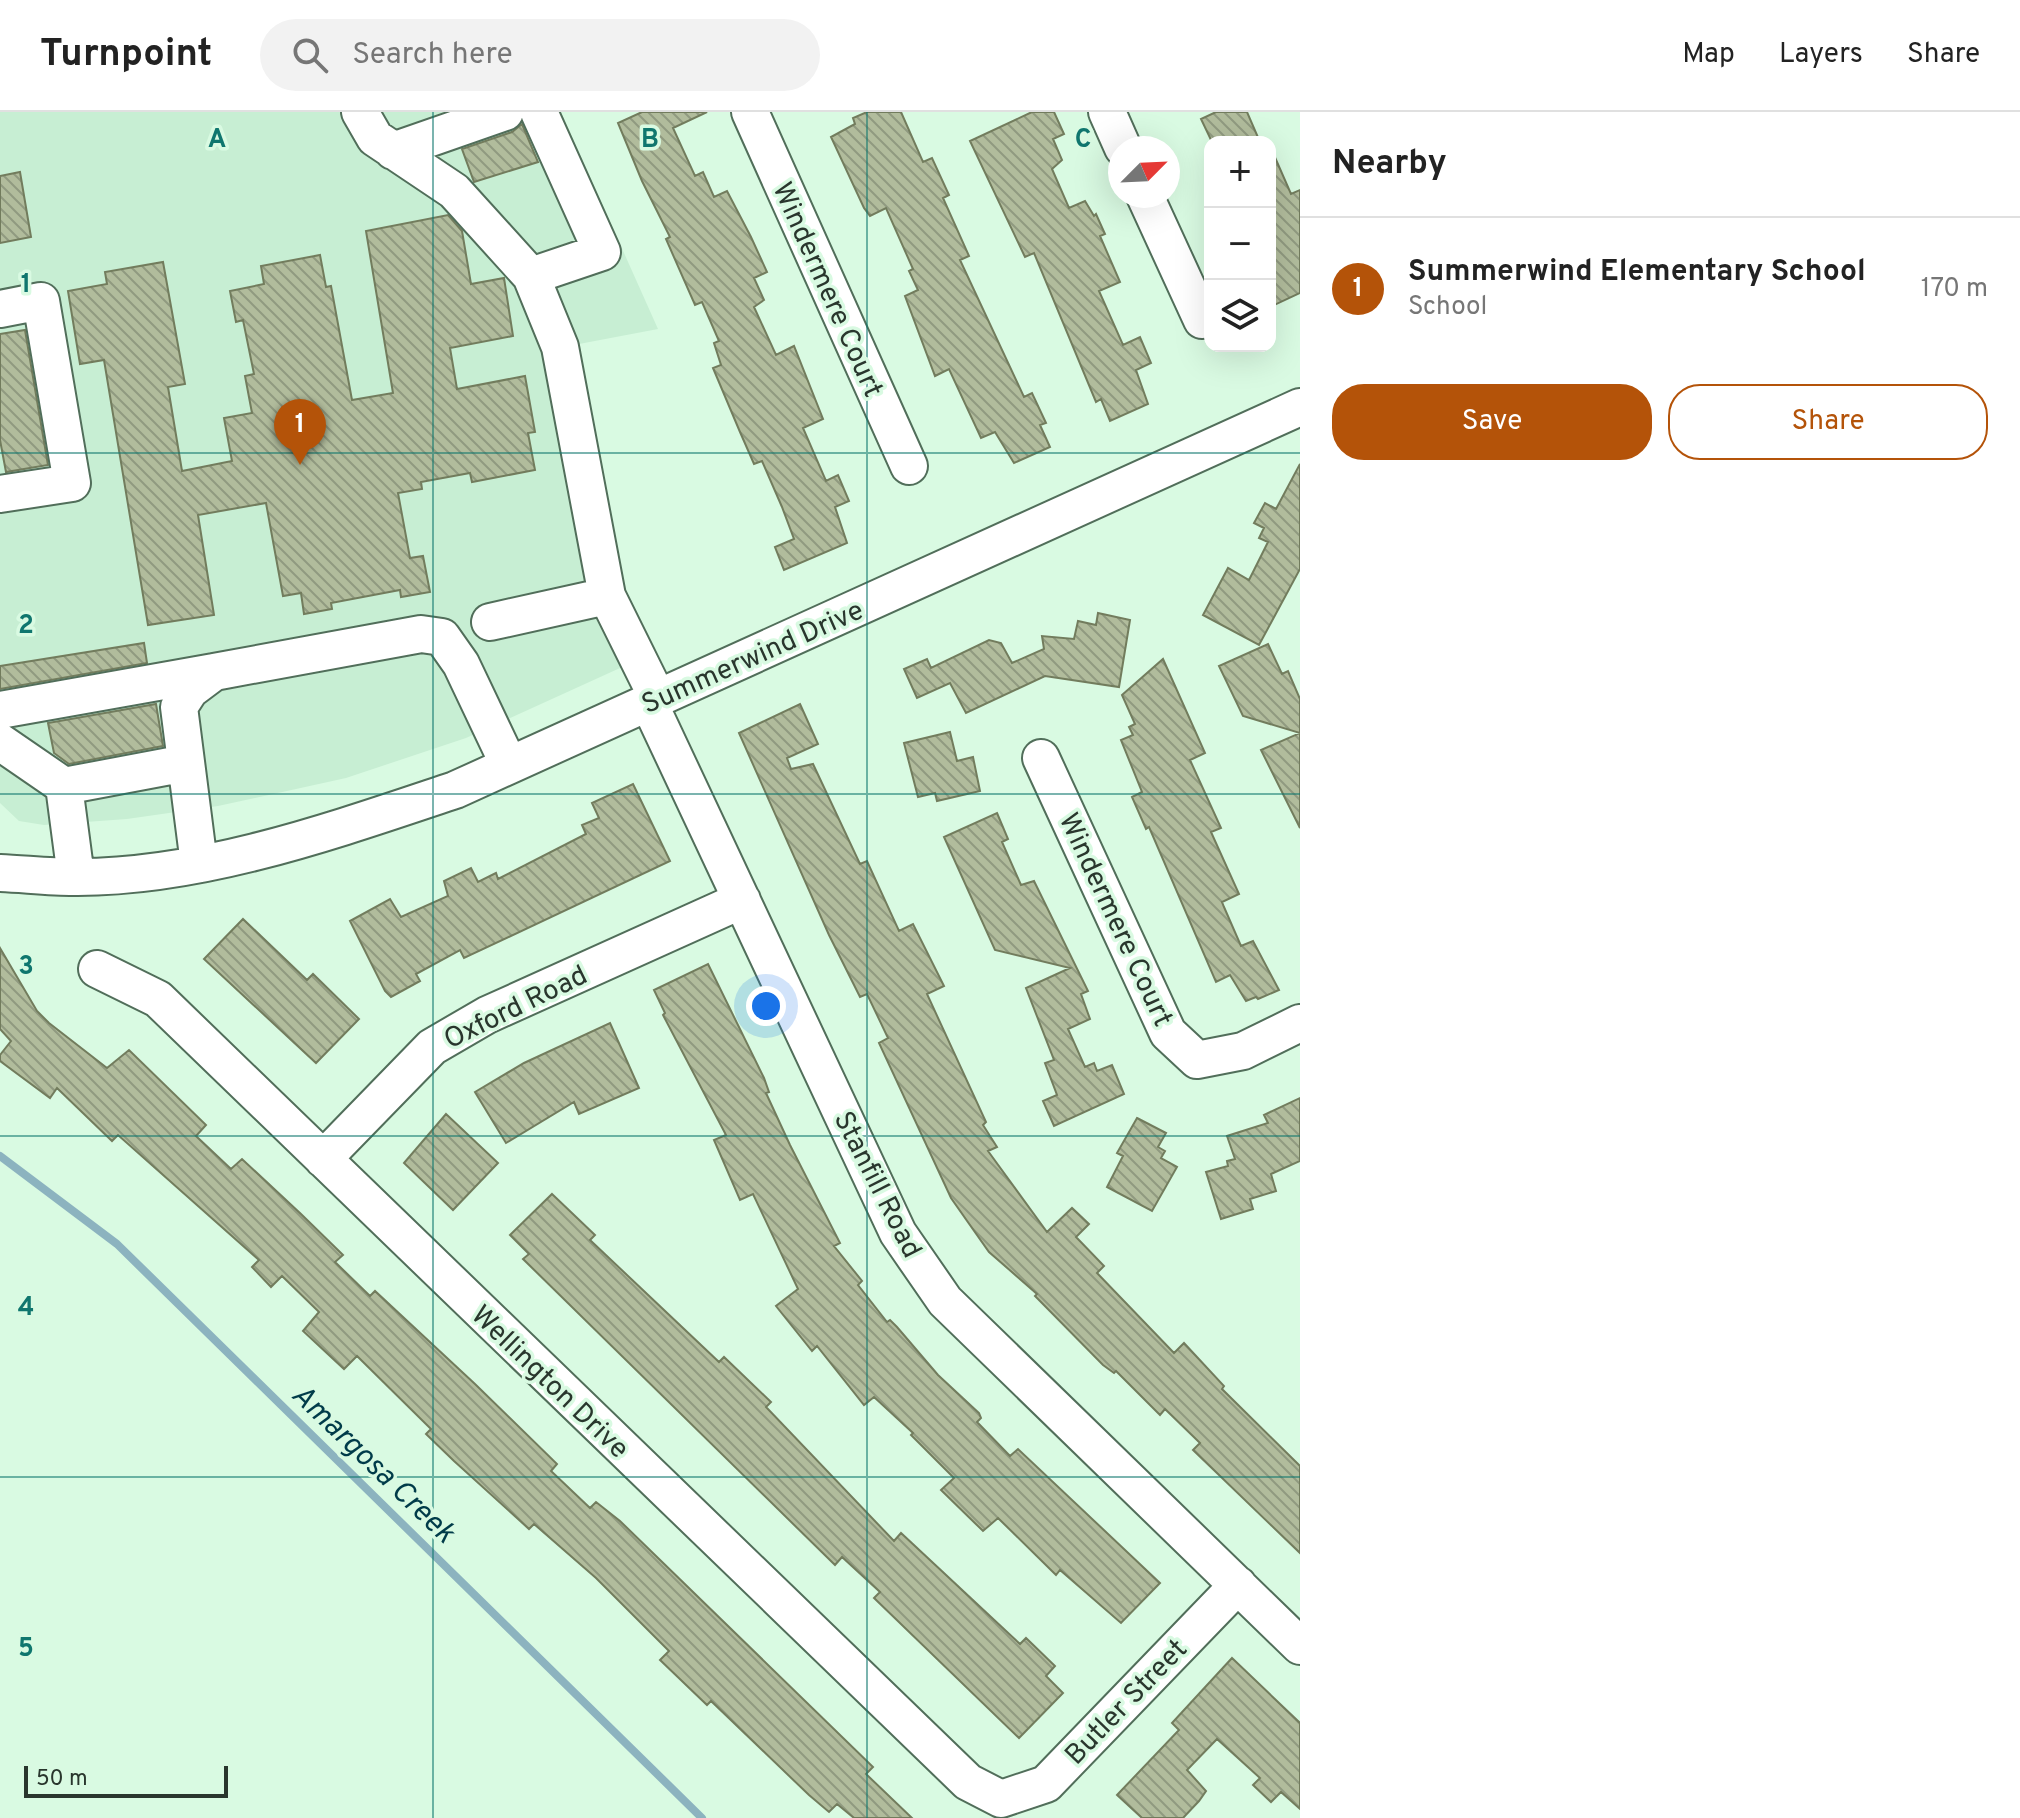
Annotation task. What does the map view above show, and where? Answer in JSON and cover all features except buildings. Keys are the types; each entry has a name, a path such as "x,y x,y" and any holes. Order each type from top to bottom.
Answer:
{"street":[{"name":"Stanfill Road","path":"360,112 375,138 454,191 531,276 560,347 607,596 742,900 898,1233 945,1301 1300,1646"},
{"path":"393,151 505,112"},
{"path":"531,276 602,252 539,112"},
{"name":"Windermere Court","path":"750,112 909,466"},
{"path":"1107,112 1118,136"},
{"path":"1151,208 1202,320"},
{"path":"0,309 41,301 72,483 0,494"},
{"name":"Summerwind Drive","path":"0,873 76,877 195,865 317,835 455,790 1300,407"},
{"path":"490,622 607,596"},
{"path":"0,710 421,634 442,637 461,664 509,765"},
{"path":"195,865 179,707 190,690 214,672"},
{"path":"0,742 64,786 186,763"},
{"name":"Windermere Court","path":"1041,758 1168,1033 1197,1060 1243,1051 1300,1023"},
{"path":"64,786 76,877"},
{"name":"Oxford Road","path":"323,1159 432,1047 487,1015 742,900"},
{"name":"Wellington Drive","path":"97,969 158,999 936,1754 968,1782 1001,1799"},
{"name":"Butler Street","path":"1001,1799 1046,1784 1238,1585"}],"shaded area":[{"path":"0,112 561,112 658,329 579,344 621,586 653,653 466,738 346,778 218,806 127,819 44,825 19,821 0,803"}],"waterway":[{"name":"Amargosa Creek","path":"0,1156 117,1244 702,1818"}],"place":[{"name":"Summerwind Elementary School","path":"300,465"}]}
